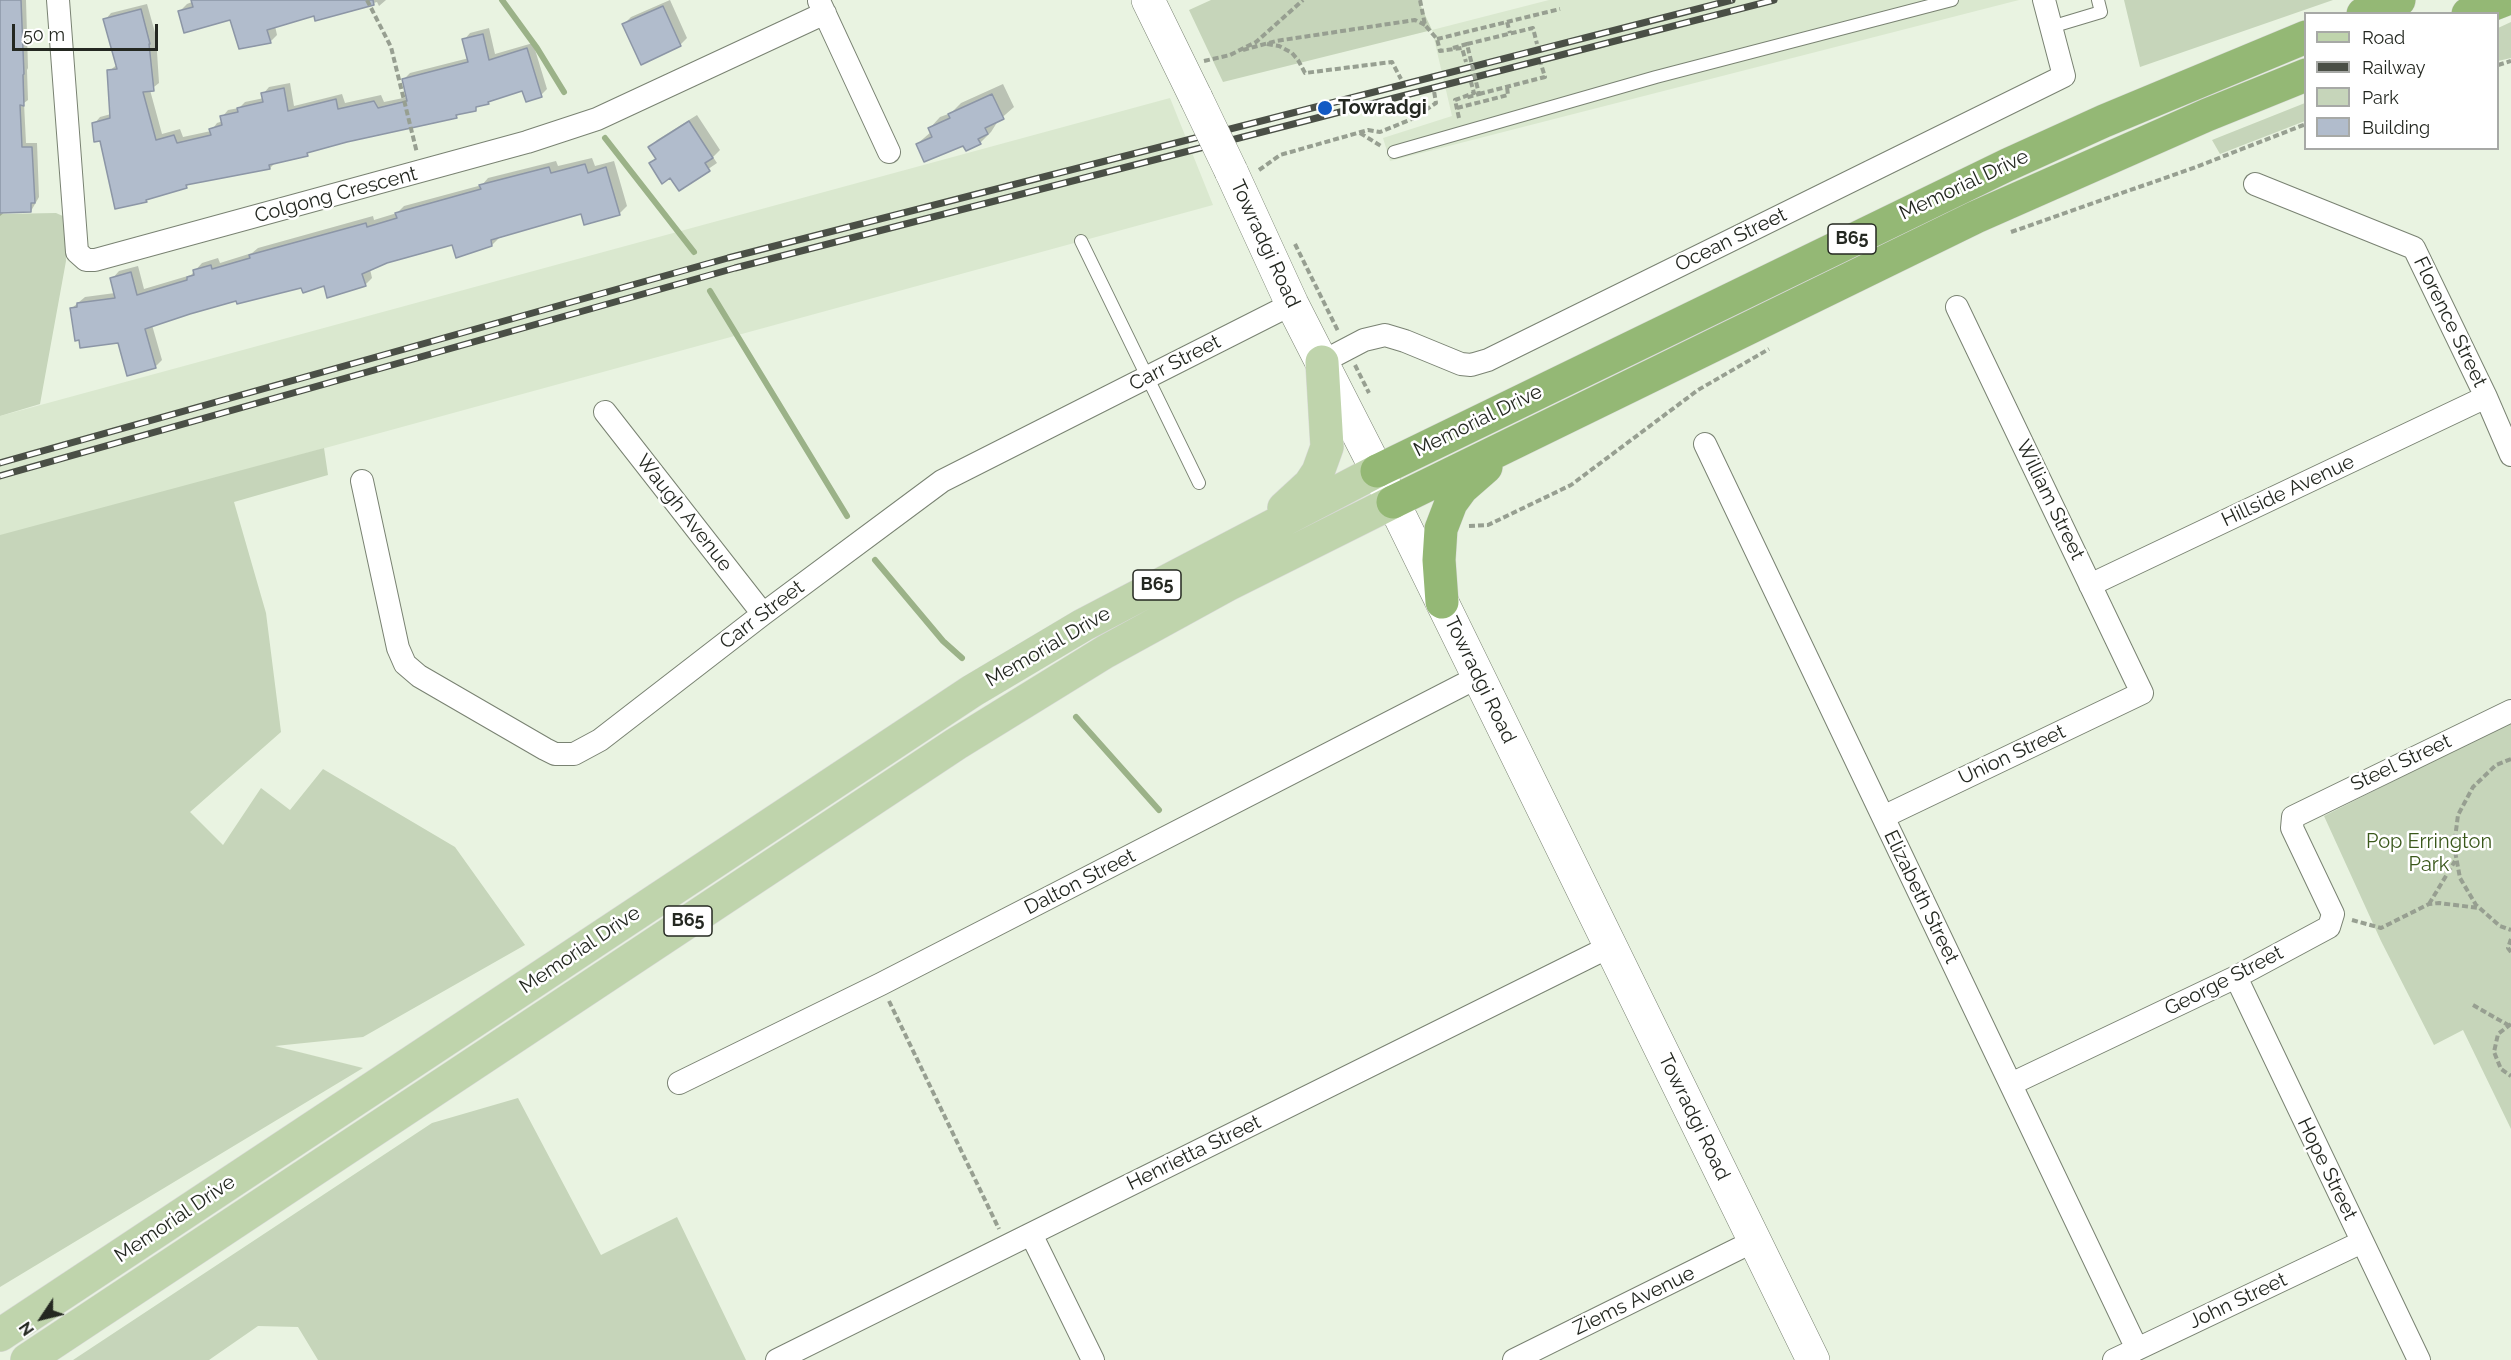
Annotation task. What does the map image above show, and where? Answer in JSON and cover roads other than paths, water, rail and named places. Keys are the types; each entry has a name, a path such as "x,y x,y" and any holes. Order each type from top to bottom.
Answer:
{"highway":[{"path":"2368,12 2399,0"},
{"path":"2473,12 2504,0"},
{"name":"Memorial Drive","path":"1377,471 2007,165 2115,116 2304,38"},
{"name":"Memorial Drive","path":"1393,502 1976,218 2207,115 2304,76"},
{"path":"1442,602 1439,544 1441,529 1451,503 1476,474 1534,433"}],"main road":[{"name":"Towradgi Road","path":"1148,0 1200,85 1241,174 1292,304 1335,356 1377,471 1813,1360"},
{"path":"1232,546 1300,495 1318,472 1327,447 1335,356"},
{"name":"Memorial Drive","path":"0,1335 963,697 1066,635 1377,471"},
{"name":"Memorial Drive","path":"27,1360 956,744 1096,657 1206,596 1393,502"}],"street":[{"name":"Ocean Street","path":"1335,356 1364,340 1385,335 1461,364 1471,365 1488,360 2064,76 2044,0"},
{"name":"Colgong Crescent","path":"63,1 77,252 86,260 95,260 423,171 527,142 597,118 822,6"},
{"path":"822,6 889,152"},
{"name":"Florence Street","path":"2254,183 2414,248 2486,397 2511,455"},
{"name":"Carr Street","path":"362,481 398,648 405,664 419,675 555,754 574,754 591,747 763,614 942,481 1292,304"},
{"name":"William Street","path":"1957,308 2142,693"},
{"name":"Hillside Avenue","path":"2090,585 2486,397"},
{"name":"Waugh Avenue","path":"605,412 763,614"},
{"name":"Elizabeth Street","path":"1705,444 2137,1349"},
{"name":"Dalton Street","path":"680,1083 881,984 1478,677"},
{"name":"Union Street","path":"1883,817 2142,693"},
{"name":"Steel Street","path":"2333,914 2292,828 2293,817 2511,711"},
{"name":"George Street","path":"2011,1084 2236,977 2329,927 2333,914"},
{"name":"Henrietta Street","path":"777,1360 1611,946"},
{"name":"Hope Street","path":"2236,977 2419,1360"},
{"path":"1031,1234 1093,1360"},
{"name":"Ziems Avenue","path":"1514,1360 1754,1241"},
{"name":"John Street","path":"2114,1360 2362,1242"}],"lane":[{"path":"1394,152 1656,77 1952,0"},
{"path":"2051,27 2102,12 2098,0"},
{"path":"1081,241 1200,483"}],"waterway":[{"path":"502,0 537,48 564,92"},
{"path":"605,138 694,252"},
{"path":"710,291 847,516"},
{"path":"875,560 943,641 962,658"},
{"path":"1076,717 1159,810"}],"railway":[{"path":"0,463 728,258 1732,0"},
{"path":"0,476 735,268 1774,0"}],"place":[{"name":"Towradgi","path":"1325,108"}],"park label":[{"name":"Pop Errington Park","path":"2429,854"}]}
